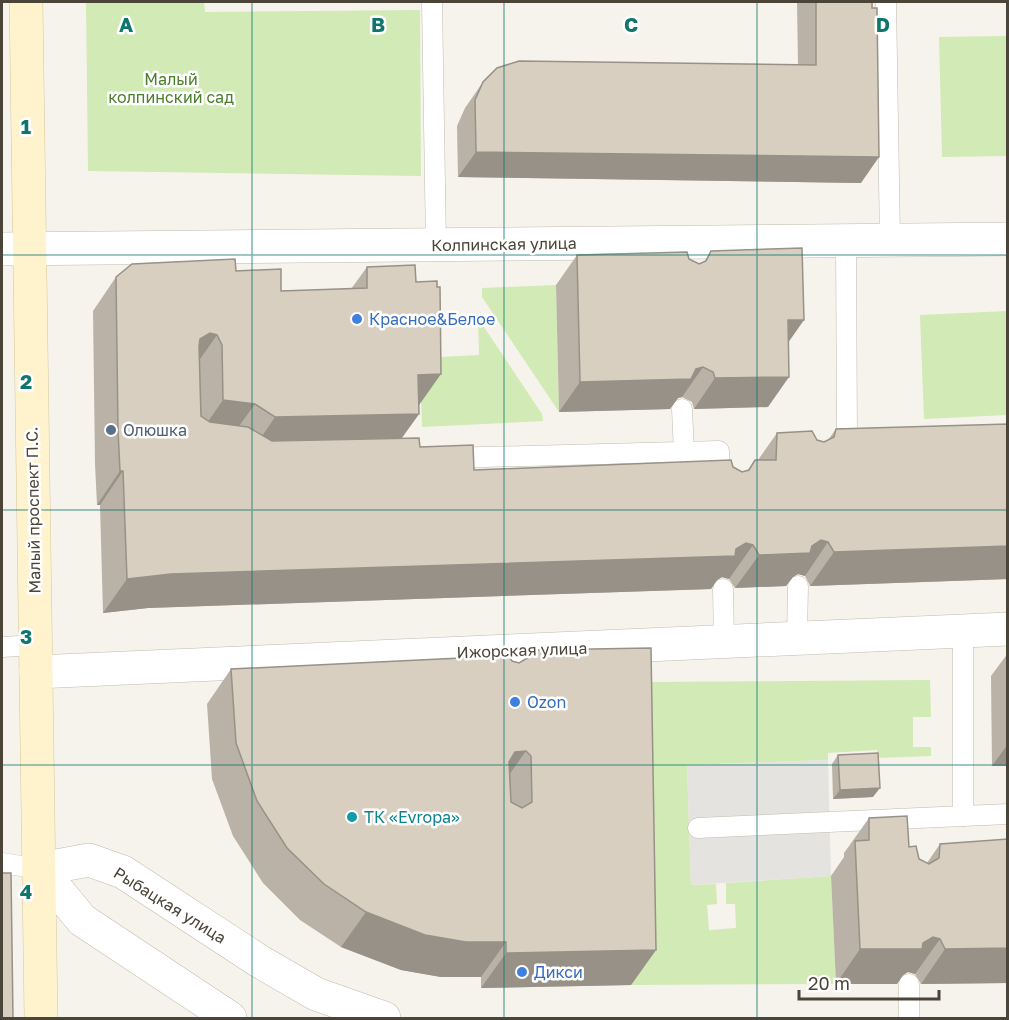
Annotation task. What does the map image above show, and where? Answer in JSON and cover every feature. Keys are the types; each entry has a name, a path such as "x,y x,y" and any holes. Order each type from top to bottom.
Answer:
{"street":[{"name":"Малый проспект П.С.","path":"26,2 16,248 36,658 42,1018"},
{"name":"Колпинская улица","path":"16,248 436,245 676,252 846,240 1008,239"},
{"name":"Ижорская улица","path":"36,658 494,659 724,640 1008,629"},
{"name":"Рыбацкая улица","path":"40,869 89,860 123,872 259,961 315,994 384,1018"},
{"path":"40,869 82,920 230,1018"}],"lane":[{"path":"432,2 436,245"},
{"path":"886,2 890,240"},
{"path":"846,240 847,441"},
{"path":"682,409 684,452"},
{"path":"823,442 870,440"},
{"path":"424,459 719,451 719,494"},
{"path":"797,637 798,586"},
{"path":"723,589 724,640"},
{"path":"963,631 963,816"},
{"path":"2,646 36,658"},
{"path":"698,828 1008,814"},
{"path":"900,818 901,841"},
{"path":"2,864 40,869"},
{"path":"909,984 909,1018"}],"green space":[{"name":"Малый колпинский сад","path":"86,2 204,2 205,12 420,10 421,176 88,171"},
{"path":"1007,36 1007,156 942,157 939,37"},
{"path":"556,285 559,412 482,297 482,288"},
{"path":"1007,311 1007,415 924,419 920,315"},
{"path":"478,318 542,414 543,421 422,427 420,358 479,355"},
{"path":"930,680 931,717 913,717 913,747 931,747 931,756 877,758 877,750 828,753 828,760 687,765 691,885 716,884 717,904 707,905 709,930 736,928 735,904 726,904 726,883 831,876 836,984 631,985 646,682"}],"shaded area":[{"path":"828,760 831,876 691,885 687,765"}],"building":[{"path":"816,2 872,2 872,8 877,8 879,157 476,152 475,100 483,82 497,68 519,61 816,65"},
{"path":"802,248 804,320 788,320 789,377 715,378 713,372 703,367 696,369 691,379 580,382 577,255 687,252 689,259 699,264 706,261 711,251"},
{"path":"235,259 236,271 281,269 281,291 367,288 367,267 415,265 416,282 437,281 437,287 440,287 441,374 418,375 419,414 275,417 255,404 223,400 222,345 217,335 210,333 200,339 199,346 201,416 210,422 248,427 272,441 419,438 420,447 473,445 474,470 731,460 733,467 742,472 749,470 755,460 776,460 777,433 812,431 817,440 824,442 834,437 836,429 1008,424 1008,546 834,552 828,542 821,540 812,546 810,553 759,555 753,545 746,543 736,549 735,556 171,574 127,579 123,471 120,471 118,430 116,277 132,264"},
{"path":"651,648 656,950 506,953 506,942 466,942 425,935 366,912 324,884 287,848 257,801 236,743 231,669 502,656 502,651 507,651 512,661 519,663 529,657 531,650","holes":["526,751 531,756 532,802 522,808 511,802 509,762 515,752"]},
{"path":"878,753 880,788 840,790 838,755"},
{"path":"907,816 909,847 916,846 919,859 929,864 939,858 940,844 1008,839 1008,948 945,949 940,939 933,937 923,943 922,949 860,949 855,841 869,840 869,818"},
{"path":"2,873 11,873 13,1018 2,1018"}],"place":[{"name":"Красное&Белое","path":"357,319"},
{"name":"Олюшка","path":"111,430"},
{"name":"Ozon","path":"515,702"},
{"name":"ТК «Evropa»","path":"352,817"},
{"name":"Дикси","path":"522,972"}]}
